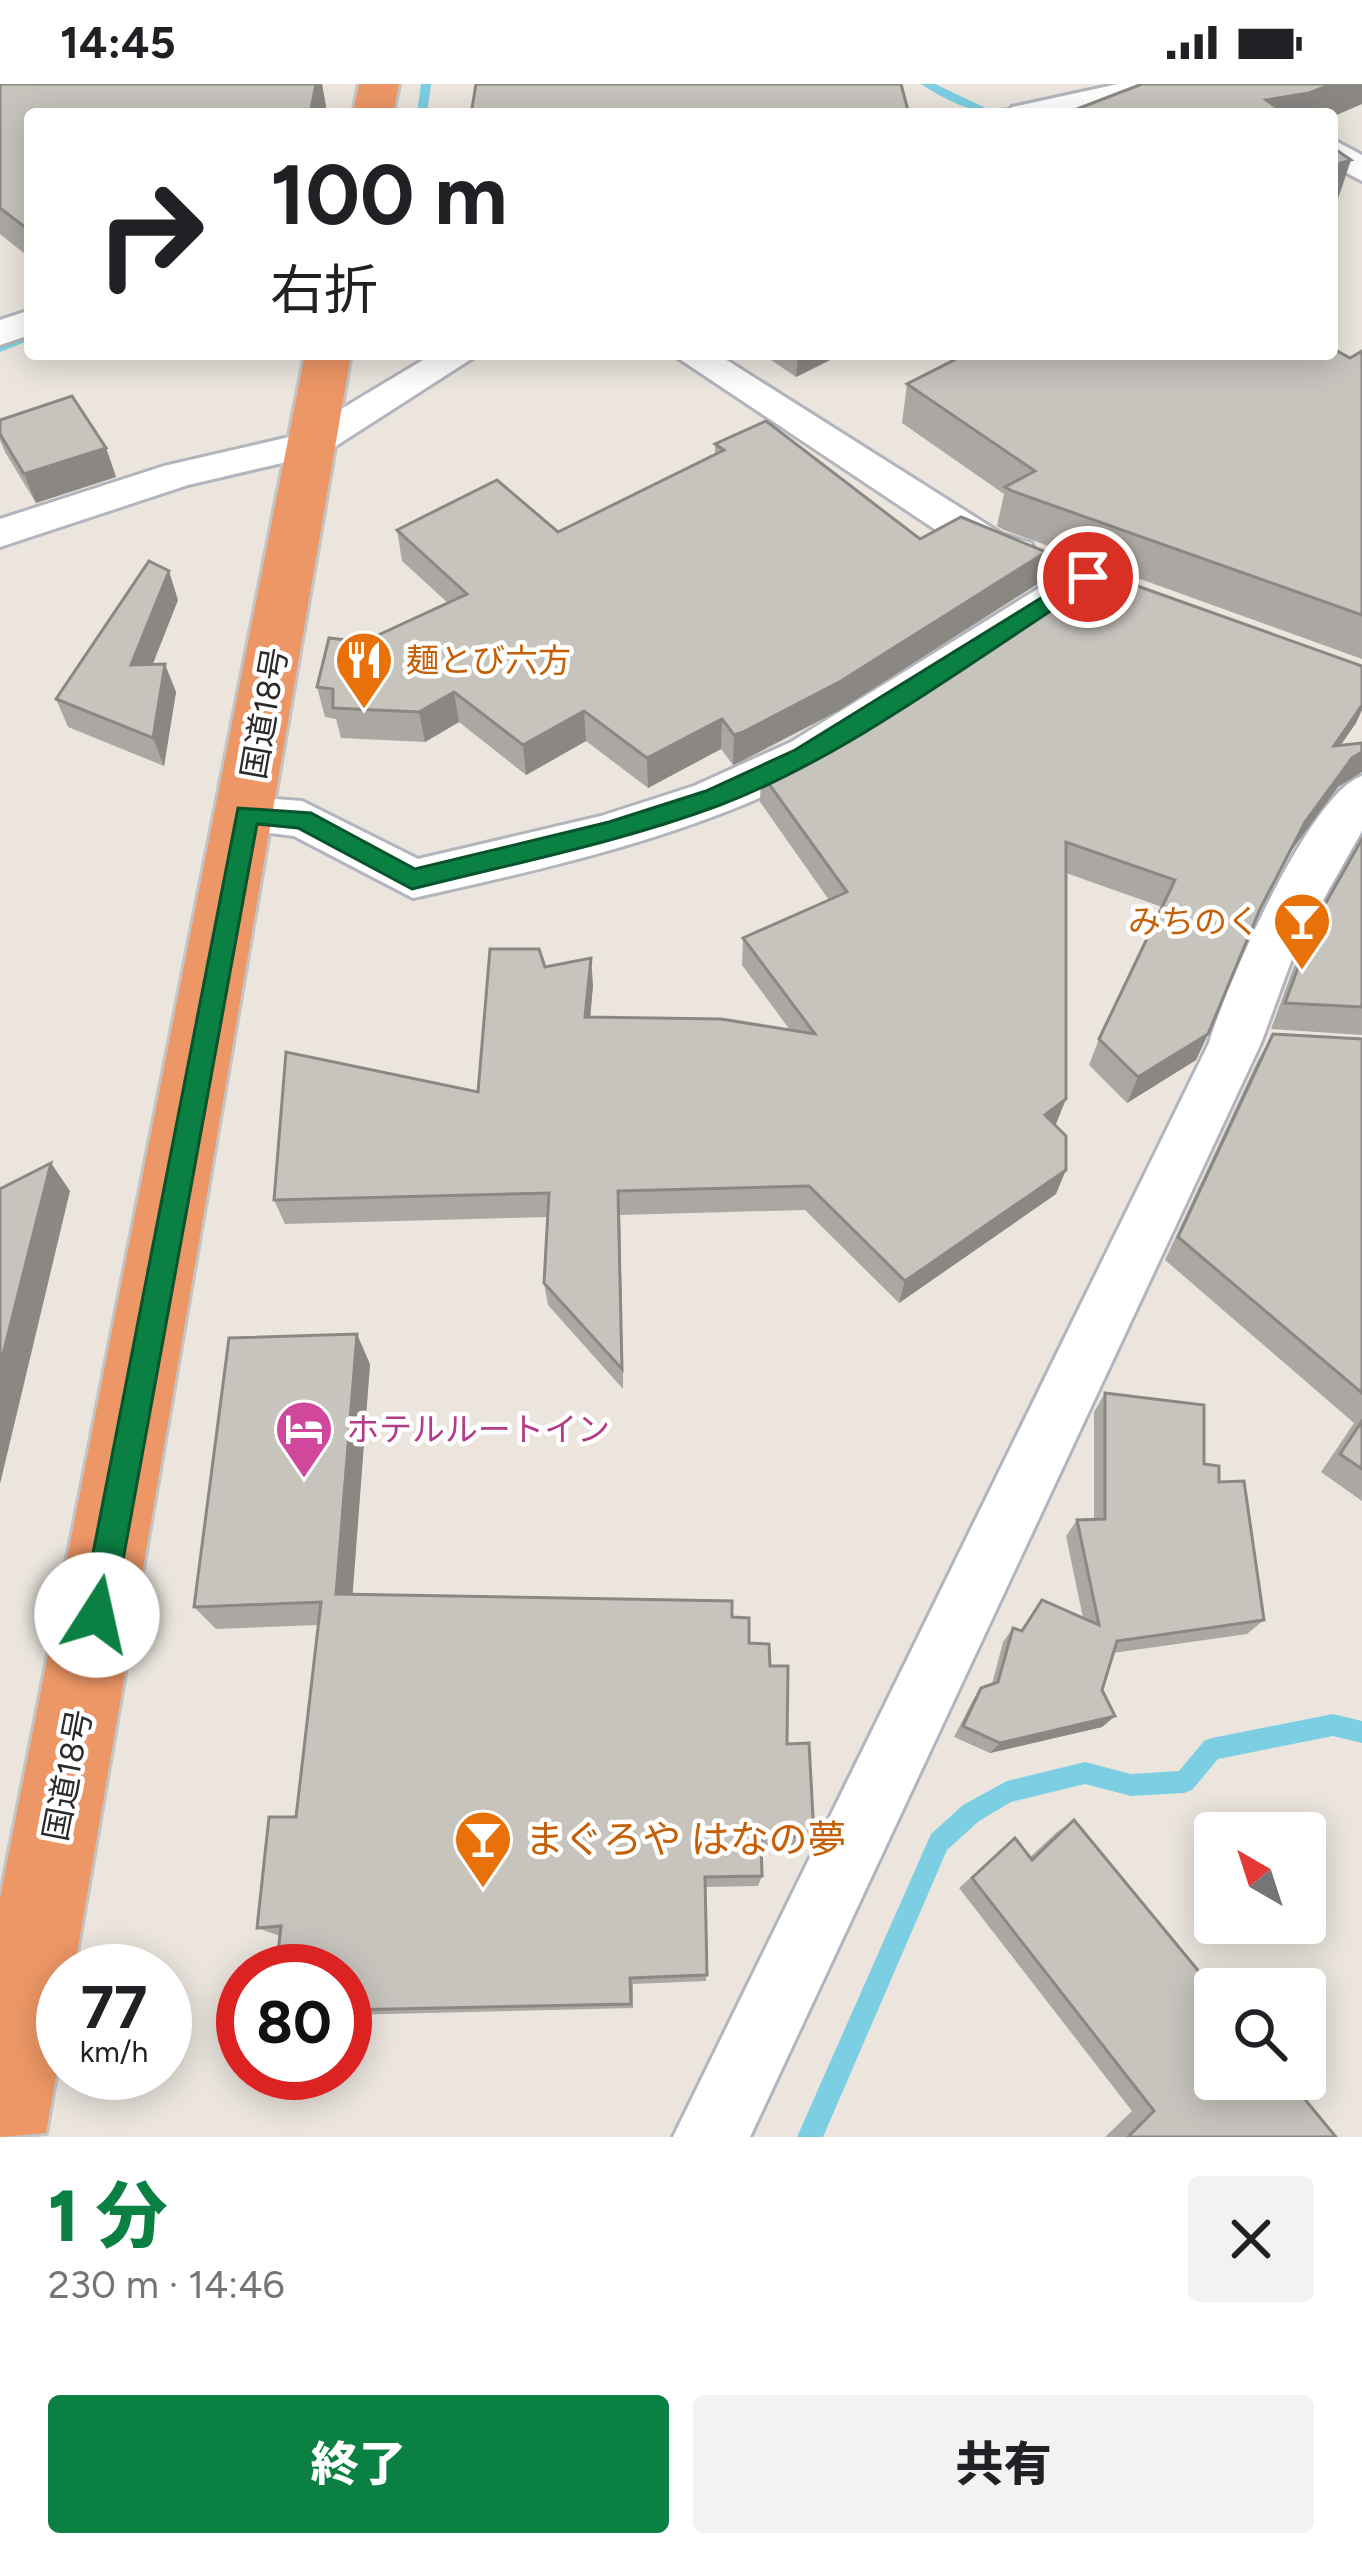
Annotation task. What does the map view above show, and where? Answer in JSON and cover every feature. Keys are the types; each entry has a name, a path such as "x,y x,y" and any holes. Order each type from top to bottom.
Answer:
{"highway":[{"name":"国道18号","path":"0,2133 327,360"}],"street":[{"path":"1052,108 1162,84"},
{"path":"1338,154 1362,172"},
{"path":"0,533 178,475 311,444 450,360"},
{"path":"246,814 302,819 412,879 610,831 714,798 803,756 1109,585 987,544 701,360"},
{"path":"711,2137 1235,1043 1242,1010 1336,831 1362,794"}],"building":[{"path":"0,84 316,84 311,108 24,108 24,226 0,208"},
{"path":"476,84 901,84 907,108 472,108"},
{"path":"1142,84 1332,84 1266,100 1277,108 1080,108"},
{"path":"1338,351 1350,358 1362,351 1362,615 1012,491 1005,487 1035,471 907,384 954,360 1338,360"},
{"path":"72,396 106,448 24,474 0,434 0,420"},
{"path":"766,421 920,539 961,517 1046,552 841,681 743,732 734,735 722,719 647,758 584,711 523,745 454,692 419,712 333,708 333,689 317,687 329,638 363,642 467,594 397,530 497,480 558,532 724,450 715,444"},
{"path":"149,561 169,571 131,665 165,664 153,738 56,699"},
{"path":"1098,572 1362,666 1362,705 1334,746 1362,743 1362,752 1352,758 1305,822 1260,909 1208,1034 1138,1077 1099,1039 1175,880 1066,842 1066,1099 1045,1115 1066,1136 1066,1170 905,1281 809,1186 618,1191 622,1369 544,1283 549,1193 274,1200 286,1052 478,1092 490,949 539,949 545,967 591,958 585,1017 721,1019 815,1034 743,938 847,892 761,773 906,697"},
{"path":"1362,839 1362,1007 1285,1003 1315,922"},
{"path":"1273,1034 1362,1039 1362,1393 1178,1237"},
{"path":"51,1163 0,1366 0,1189"},
{"path":"357,1334 336,1594 732,1601 732,1617 749,1618 749,1643 769,1644 770,1666 788,1666 787,1744 809,1743 814,1836 761,1837 762,1876 705,1877 707,1975 630,1978 631,2004 372,2009 372,1944 279,1944 281,1926 257,1928 269,1817 296,1817 321,1602 194,1607 229,1338"},
{"path":"1105,1393 1204,1405 1204,1464 1219,1466 1219,1482 1244,1481 1264,1620 1117,1641 1102,1690 1115,1716 1000,1743 963,1726 981,1688 998,1682 1013,1628 1022,1631 1042,1600 1099,1625 1077,1520 1105,1519"},
{"path":"1362,1421 1362,1469 1340,1454"},
{"path":"1074,1820 1196,1968 1194,2100 1305,2100 1336,2137 1128,2137 1154,2111 972,1878 1015,1838 1032,1860"}],"waterway":[{"path":"423,108 426,84"},
{"path":"926,84 978,108"},
{"path":"1021,108 1034,106"},
{"path":"0,348 24,338"},
{"path":"810,2137 939,1842 971,1813 1007,1792 1085,1773 1131,1785 1184,1782 1212,1749 1333,1725 1362,1732"}],"place":[{"name":"麺とび六方","path":"364,711"},
{"name":"みちのく","path":"1302,972"},
{"name":"ホテルルートイン","path":"304,1480"},
{"name":"まぐろや はなの夢","path":"483,1890"}],"route":[{"path":"97,1615 246,814 302,819 412,879 610,831 714,798 803,756 1088,577"}]}
